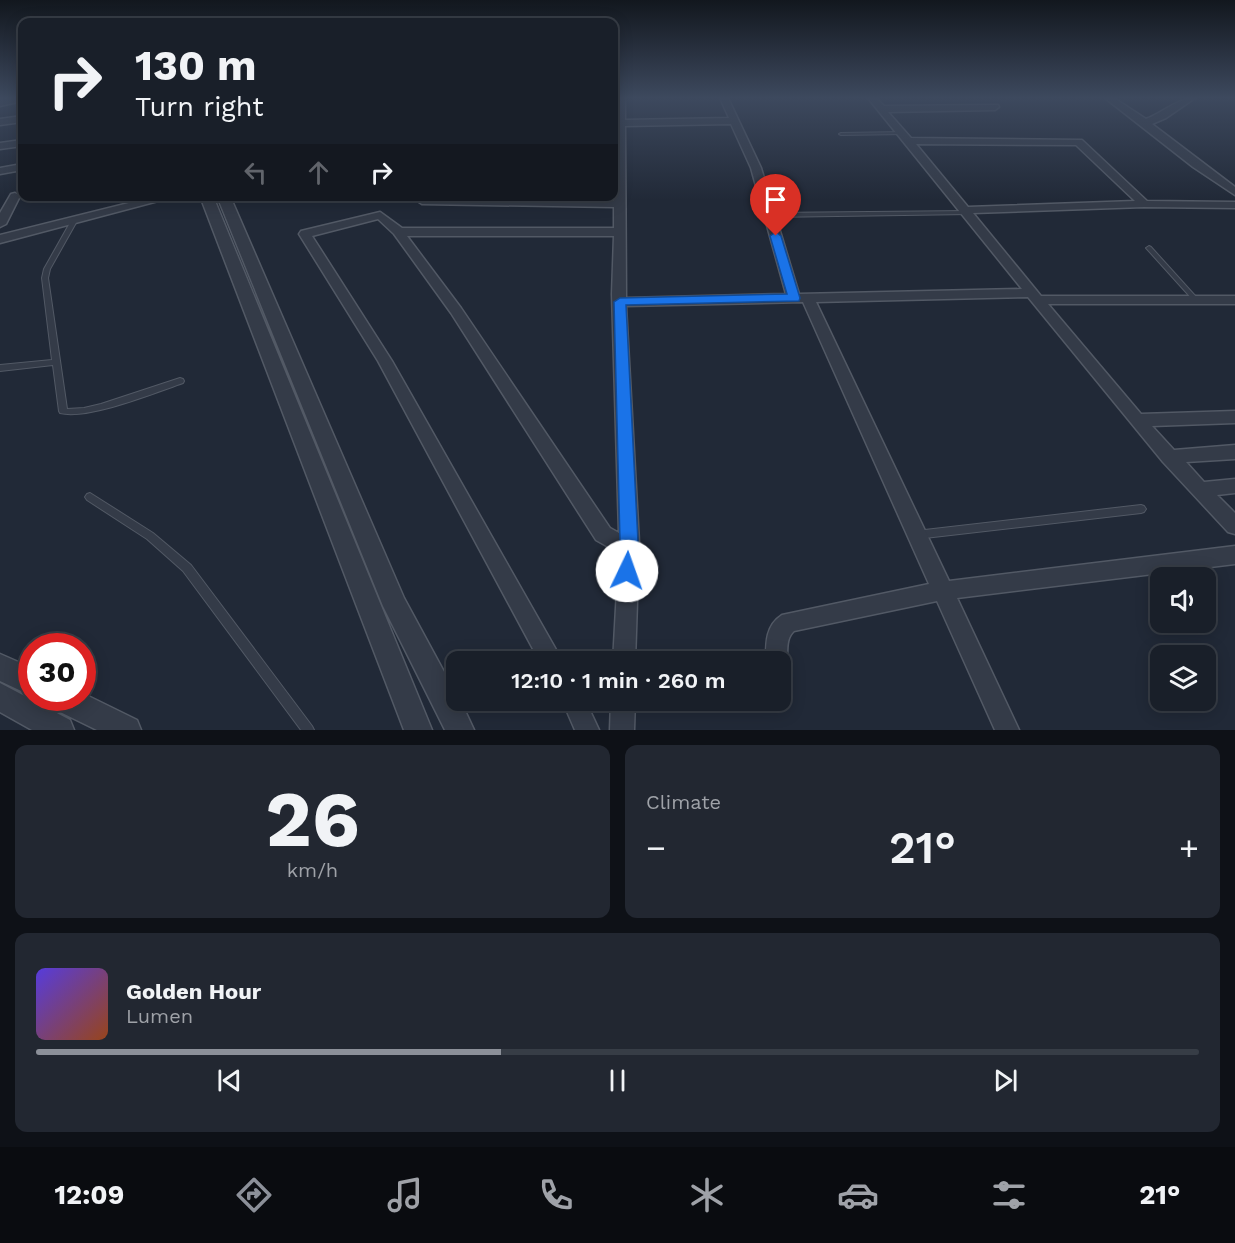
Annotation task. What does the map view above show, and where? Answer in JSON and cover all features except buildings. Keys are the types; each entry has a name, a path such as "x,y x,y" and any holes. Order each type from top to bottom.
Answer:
{"street":[{"path":"618,157 619,132"},
{"path":"740,132 756,168 770,215 801,298 1007,730"},
{"path":"902,132 1034,297 1137,420 1200,490 1231,518"},
{"path":"1156,132 1235,192"},
{"path":"906,137 1079,142 1144,204"},
{"path":"0,146 18,144"},
{"path":"0,171 18,168"},
{"path":"618,184 621,204 620,302 628,548 624,651"},
{"path":"0,199 18,196"},
{"path":"0,224 18,197"},
{"path":"0,239 151,201"},
{"path":"208,201 418,730"},
{"path":"225,201 395,606 460,730"},
{"path":"422,201 621,204"},
{"path":"967,212 1144,204 1235,205"},
{"path":"546,651 385,361 305,234 380,215 399,232 456,311 603,534 628,548"},
{"path":"399,232 620,232"},
{"path":"620,302 801,298 1034,297 1235,300"},
{"path":"1137,420 1235,417"},
{"path":"1169,457 1235,452"},
{"path":"1200,490 1235,486"},
{"path":"777,651 777,634 781,627 789,622 941,591 1235,555"},
{"path":"0,667 18,676"},
{"path":"0,697 60,730"},
{"path":"88,711 127,730"},
{"path":"578,711 587,730"},
{"path":"622,730 623,711"}],"lane":[{"path":"841,134 906,137"},
{"path":"770,215 967,212"},
{"path":"74,221 45,273 63,411 67,413 84,411 180,381"},
{"path":"1149,248 1196,300"},
{"path":"0,368 55,362"},
{"path":"90,497 150,536 187,568 308,730"},
{"path":"915,535 1141,509"}],"route":[{"path":"627,571 629,542 620,302 794,298 776,236"}]}
